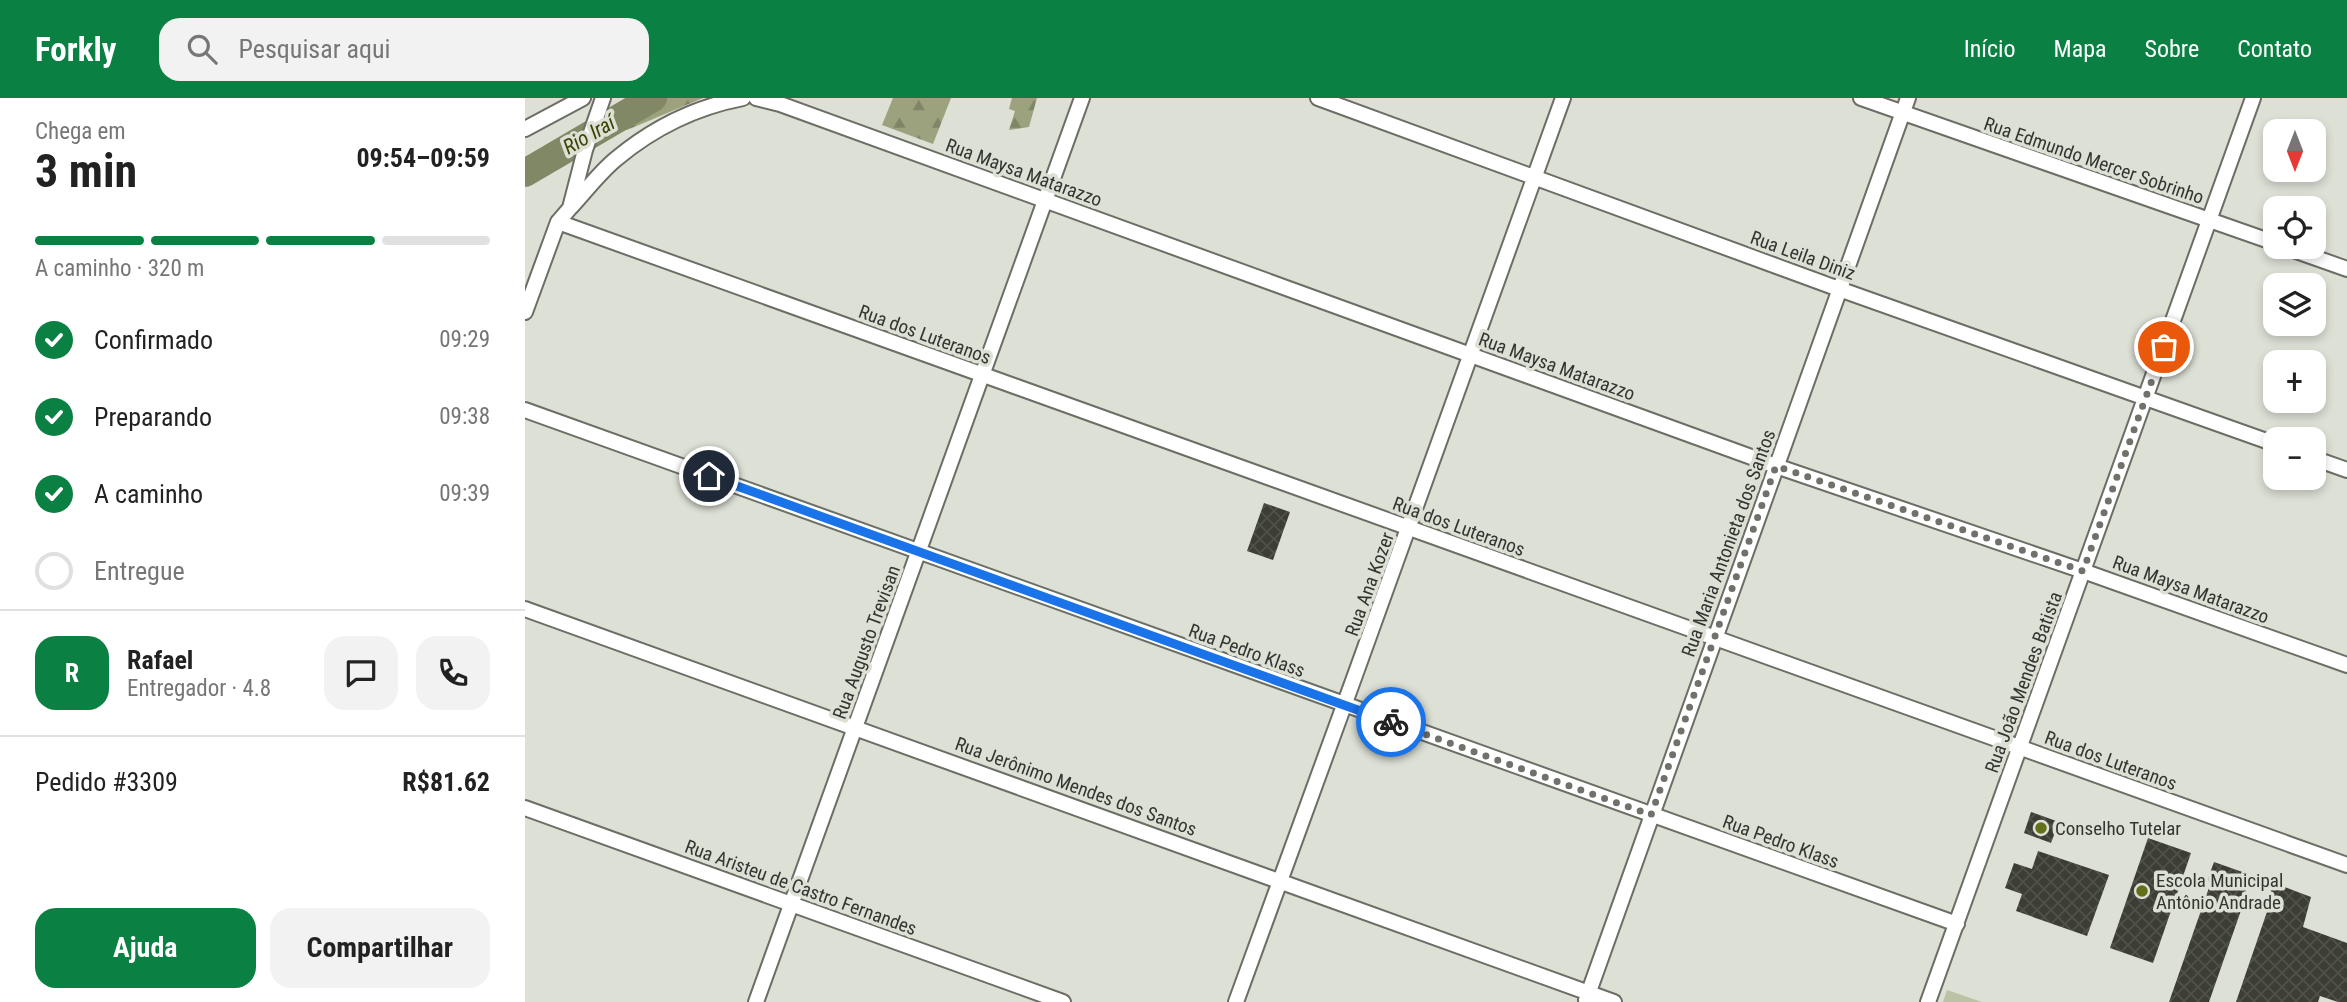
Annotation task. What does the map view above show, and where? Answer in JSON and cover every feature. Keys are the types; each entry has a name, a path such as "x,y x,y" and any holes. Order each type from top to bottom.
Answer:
{"street":[{"path":"525,129 583,98"},
{"path":"570,208 585,150 603,98"},
{"path":"525,312 558,222 615,160 660,129 695,111 743,98"},
{"name":"Rua Maysa Matarazzo","path":"755,98 780,104 1776,466 2347,665"},
{"name":"Rua Augusto Trevisan","path":"756,1002 1082,98"},
{"name":"Rua Leila Diniz","path":"1318,98 1839,289 2263,440"},
{"name":"Rua Ana Kozer","path":"1236,1002 1346,706 1469,354 1563,98"},
{"name":"Rua Edmundo Mercer Sobrinho","path":"1861,98 2263,239"},
{"name":"Rua Maria Antonieta dos Santos","path":"1587,998 1908,98"},
{"name":"Rua João Mendes Batista","path":"1929,1002 2253,98"},
{"name":"Rua dos Luteranos","path":"558,222 2347,865"},
{"path":"2319,259 2347,269"},
{"name":"Rua Pedro Klass","path":"525,410 1957,924"},
{"path":"2326,463 2347,470"},
{"name":"Rua Jerônimo Mendes dos Santos","path":"525,609 1280,881 1587,998 1614,1002"},
{"name":"Rua Aristeu de Castro Fernandes","path":"525,808 1063,1002"}],"green space":[{"path":"651,98 703,98 627,130 608,131 612,119"},
{"path":"893,98 951,98 933,144 882,125"},
{"path":"1012,98 1037,98 1029,127 1009,130 1015,111 1009,109"},
{"path":"1947,990 1982,1002 1943,1002"}],"building":[{"path":"1264,503 1290,512 1273,560 1247,551"},
{"name":"Conselho Tutelar","path":"2031,812 2059,822 2051,843 2024,833"},
{"path":"2148,838 2191,853 2153,963 2110,948"},
{"path":"2038,851 2109,875 2087,936 2016,911 2022,894 2005,888 2014,863 2032,869"},
{"path":"2214,862 2251,875 2245,899 2209,1002 2169,1002 2211,882 2207,881"},
{"path":"2274,883 2311,897 2303,927 2347,943 2347,1002 2320,996 2318,1002 2236,1002 2270,903 2267,902"}],"waterway":[{"name":"Rio Iraí","path":"525,173 653,98"}],"way so far":[{"path":"1391,722 1651,815 1776,466 2083,571 2164,347"}],"place":[{"name":"Conselho Tutelar","path":"2041,828"},
{"name":"Escola Municipal Antônio Andrade","path":"2142,891"}],"route":[{"path":"709,476 1391,722"}]}
